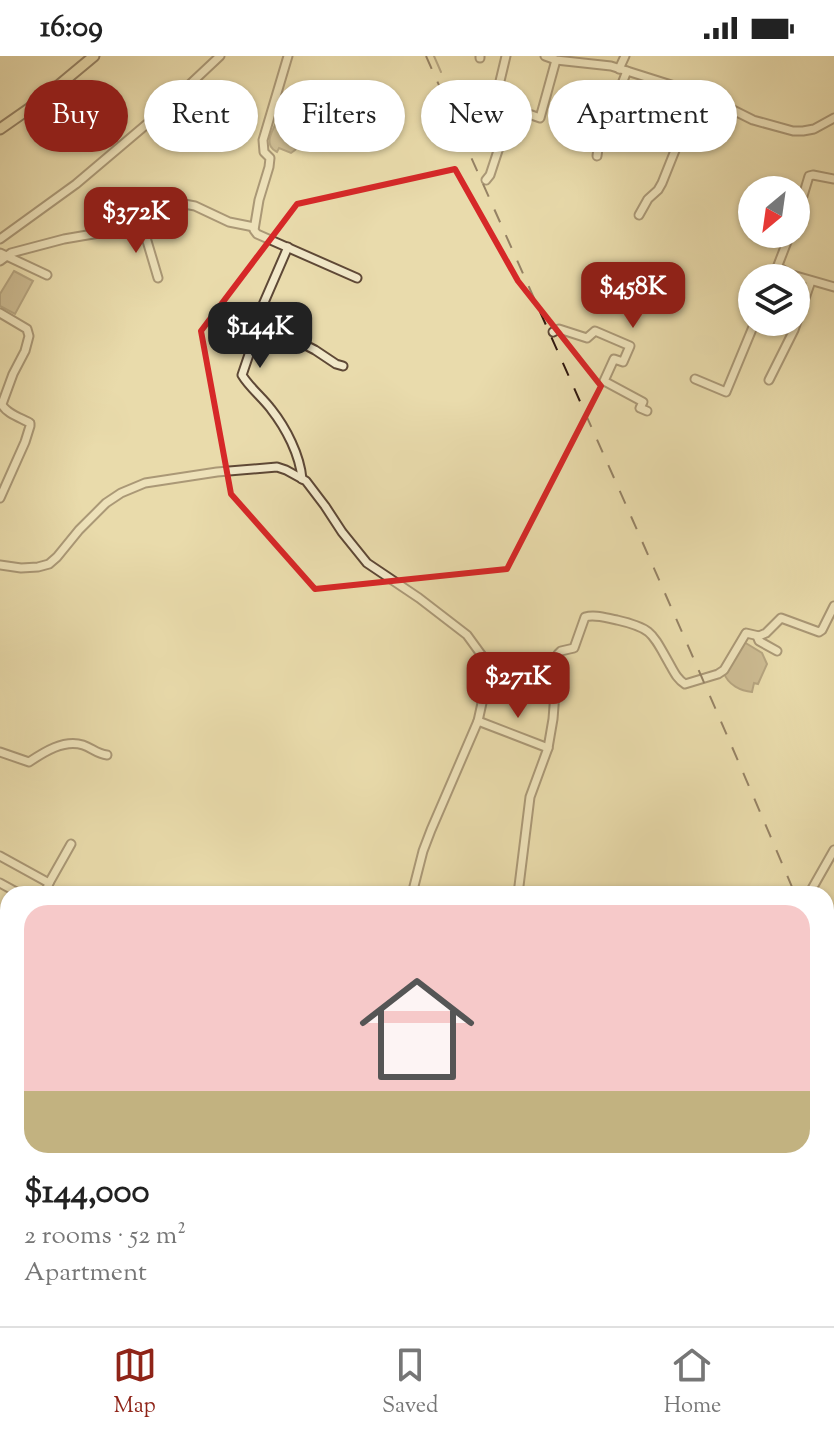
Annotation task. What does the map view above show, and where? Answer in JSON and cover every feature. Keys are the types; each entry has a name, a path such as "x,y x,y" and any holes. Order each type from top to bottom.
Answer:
{"main road":[{"path":"0,126 85,56"},
{"path":"0,126 40,101 94,56"}],"street":[{"path":"0,239 76,184 154,118 220,56"},
{"path":"288,56 263,140 264,152 270,158 254,227 257,234 357,278"},
{"path":"500,80 506,56"},
{"path":"545,56 623,70 656,80"},
{"path":"597,156 625,56"},
{"path":"486,180 512,108 540,118 556,60"},
{"path":"737,111 753,120 793,131 814,129 834,118"},
{"path":"639,215 662,183 674,152"},
{"path":"809,176 834,179"},
{"path":"2,257 64,239 132,228 142,224 163,200 195,206 229,222 254,227"},
{"path":"142,224 158,278"},
{"path":"288,247 262,307 242,377 272,410 286,433 301,466 302,479"},
{"path":"2,257 47,275"},
{"path":"769,380 794,330 811,281 834,287"},
{"path":"0,313 29,332 25,351 2,404 4,409 30,423 30,426 0,498"},
{"path":"260,322 343,366"},
{"path":"553,332 559,329 587,338 595,331 630,346 623,362 614,359 604,381 643,402 640,408 647,411"},
{"path":"695,379 726,392 749,336"},
{"path":"0,576 2,565 38,567 49,564 106,503 145,483 277,467 302,479 367,563 467,635 483,657 486,685 478,721 431,830 414,886"},
{"path":"519,886 530,797 548,748 553,719 558,654 574,648 585,617 589,615 644,627 655,638 678,679 685,684 724,670 746,633 757,636 766,633 781,618 819,632 834,606"},
{"path":"757,636 759,641 777,651"},
{"path":"478,721 548,748"},
{"path":"0,752 29,762 38,755 67,744 79,744 107,755"},
{"path":"48,886 71,844"},
{"path":"814,886 834,850"},
{"path":"0,856 49,883"}],"highlighted area":[{"path":"455,169 518,281 601,386 507,569 315,589 231,494 201,331 297,204"}],"shaded area":[{"path":"274,128 274,150 270,145"},
{"path":"14,271 33,281 15,314 0,306 0,294"},
{"path":"744,642 762,653 767,664 758,684 754,683 752,692 735,687 724,673"}],"waterway":[{"path":"434,56 441,72"}],"railway":[{"path":"426,56 659,579 792,886"}]}
